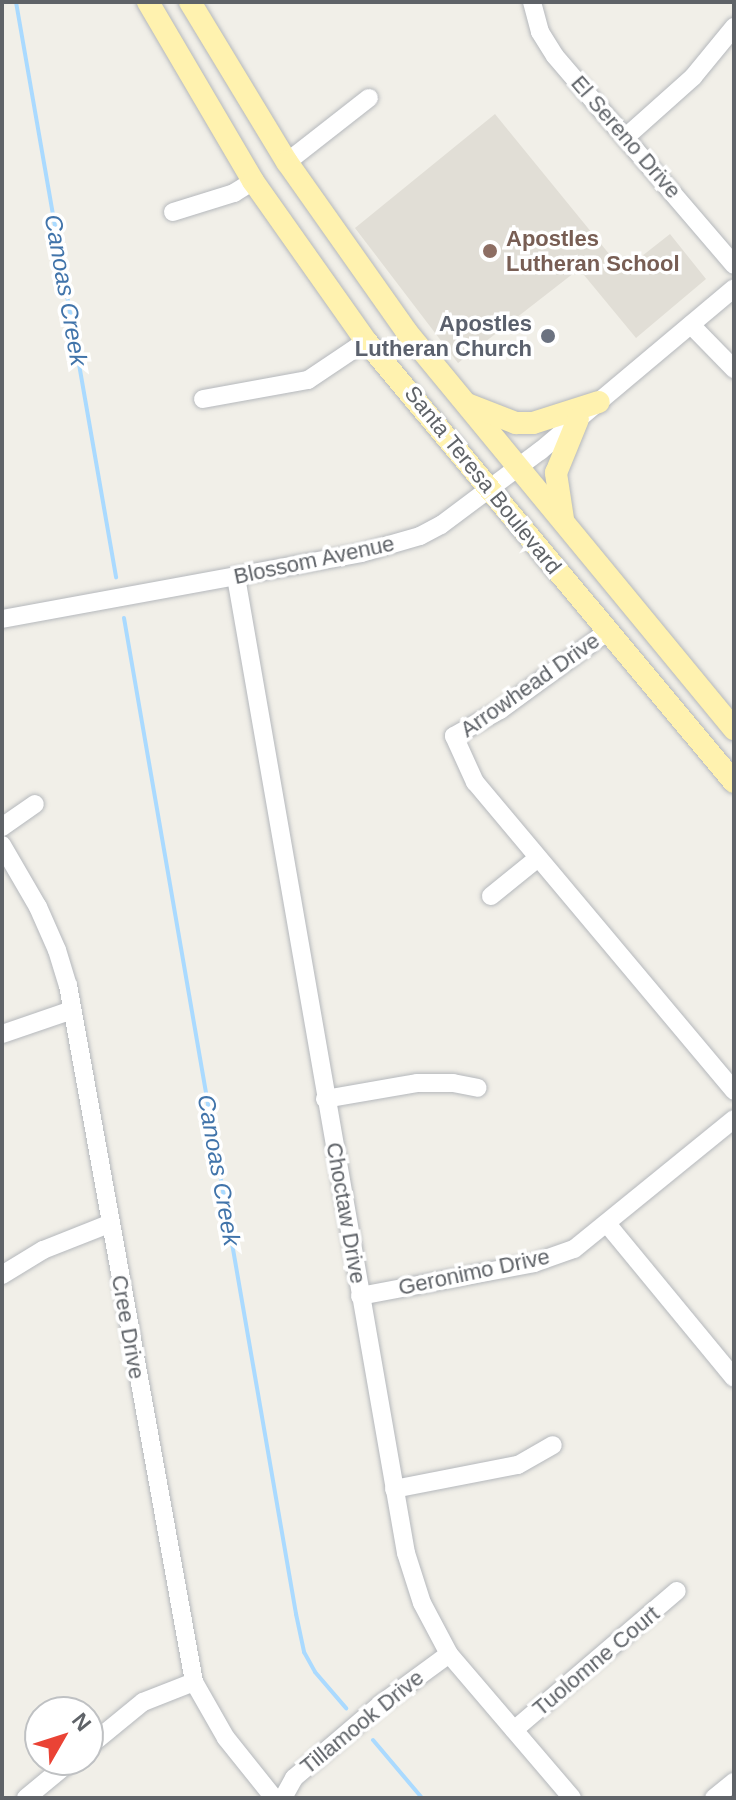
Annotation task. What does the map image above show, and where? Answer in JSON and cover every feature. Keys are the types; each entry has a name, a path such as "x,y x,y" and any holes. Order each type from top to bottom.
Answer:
{"main road":[{"name":"Santa Teresa Boulevard","path":"148,2 253,181 366,341 734,782"},
{"name":"Santa Teresa Boulevard","path":"192,3 287,162 362,270 464,403 734,729"},
{"path":"464,403 516,423 533,423 599,402"},
{"path":"564,524 556,473 578,419"}],"street":[{"name":"El Sereno Drive","path":"532,2 540,32 555,56 627,136 734,265"},
{"path":"627,136 674,95 734,27"},
{"path":"287,162 369,98"},
{"path":"173,212 234,193 253,181"},
{"name":"Blossom Avenue","path":"3,614 236,577 361,553 420,536 517,468 734,288"},
{"path":"691,325 734,369"},
{"path":"203,399 308,380 366,341"},
{"name":"Choctaw Drive","path":"236,577 406,1553 422,1603 449,1654 572,1798"},
{"name":"Arrowhead Drive","path":"608,631 500,710 454,736 475,782 734,1091"},
{"path":"2,827 35,804"},
{"name":"Cree Drive","path":"2,845 38,907 57,950 72,1010 194,1682 226,1738 274,1798"},
{"path":"491,896 538,858"},
{"path":"2,1034 72,1010"},
{"path":"325,1099 417,1083 478,1088"},
{"name":"Geronimo Drive","path":"360,1296 534,1263 574,1249 608,1225 734,1119"},
{"path":"2,1275 43,1250 109,1224"},
{"path":"608,1225 734,1378"},
{"path":"394,1489 518,1465 553,1445"},
{"name":"Tuolomne Court","path":"514,1730 677,1591"},
{"name":"Tillamook Drive","path":"283,1798 294,1778 381,1704 449,1654"},
{"path":"104,1734 143,1702 194,1682"},
{"path":"26,1798 53,1776"},
{"path":"714,1798 734,1782"}],"shaded area":[{"name":"Apostles Lutheran School","path":"495,114 623,271 670,234 706,279 636,338 579,269 458,363 355,228"}],"waterway":[{"name":"Canoas Creek","path":"16,2 116,577"},
{"name":"Canoas Creek","path":"124,618 296,1614 304,1652 315,1672 346,1708"},
{"name":"Canoas Creek","path":"373,1740 422,1798"}],"place":[{"name":"Apostles Lutheran School","path":"490,251"},
{"name":"Apostles Lutheran Church","path":"548,336"}]}
